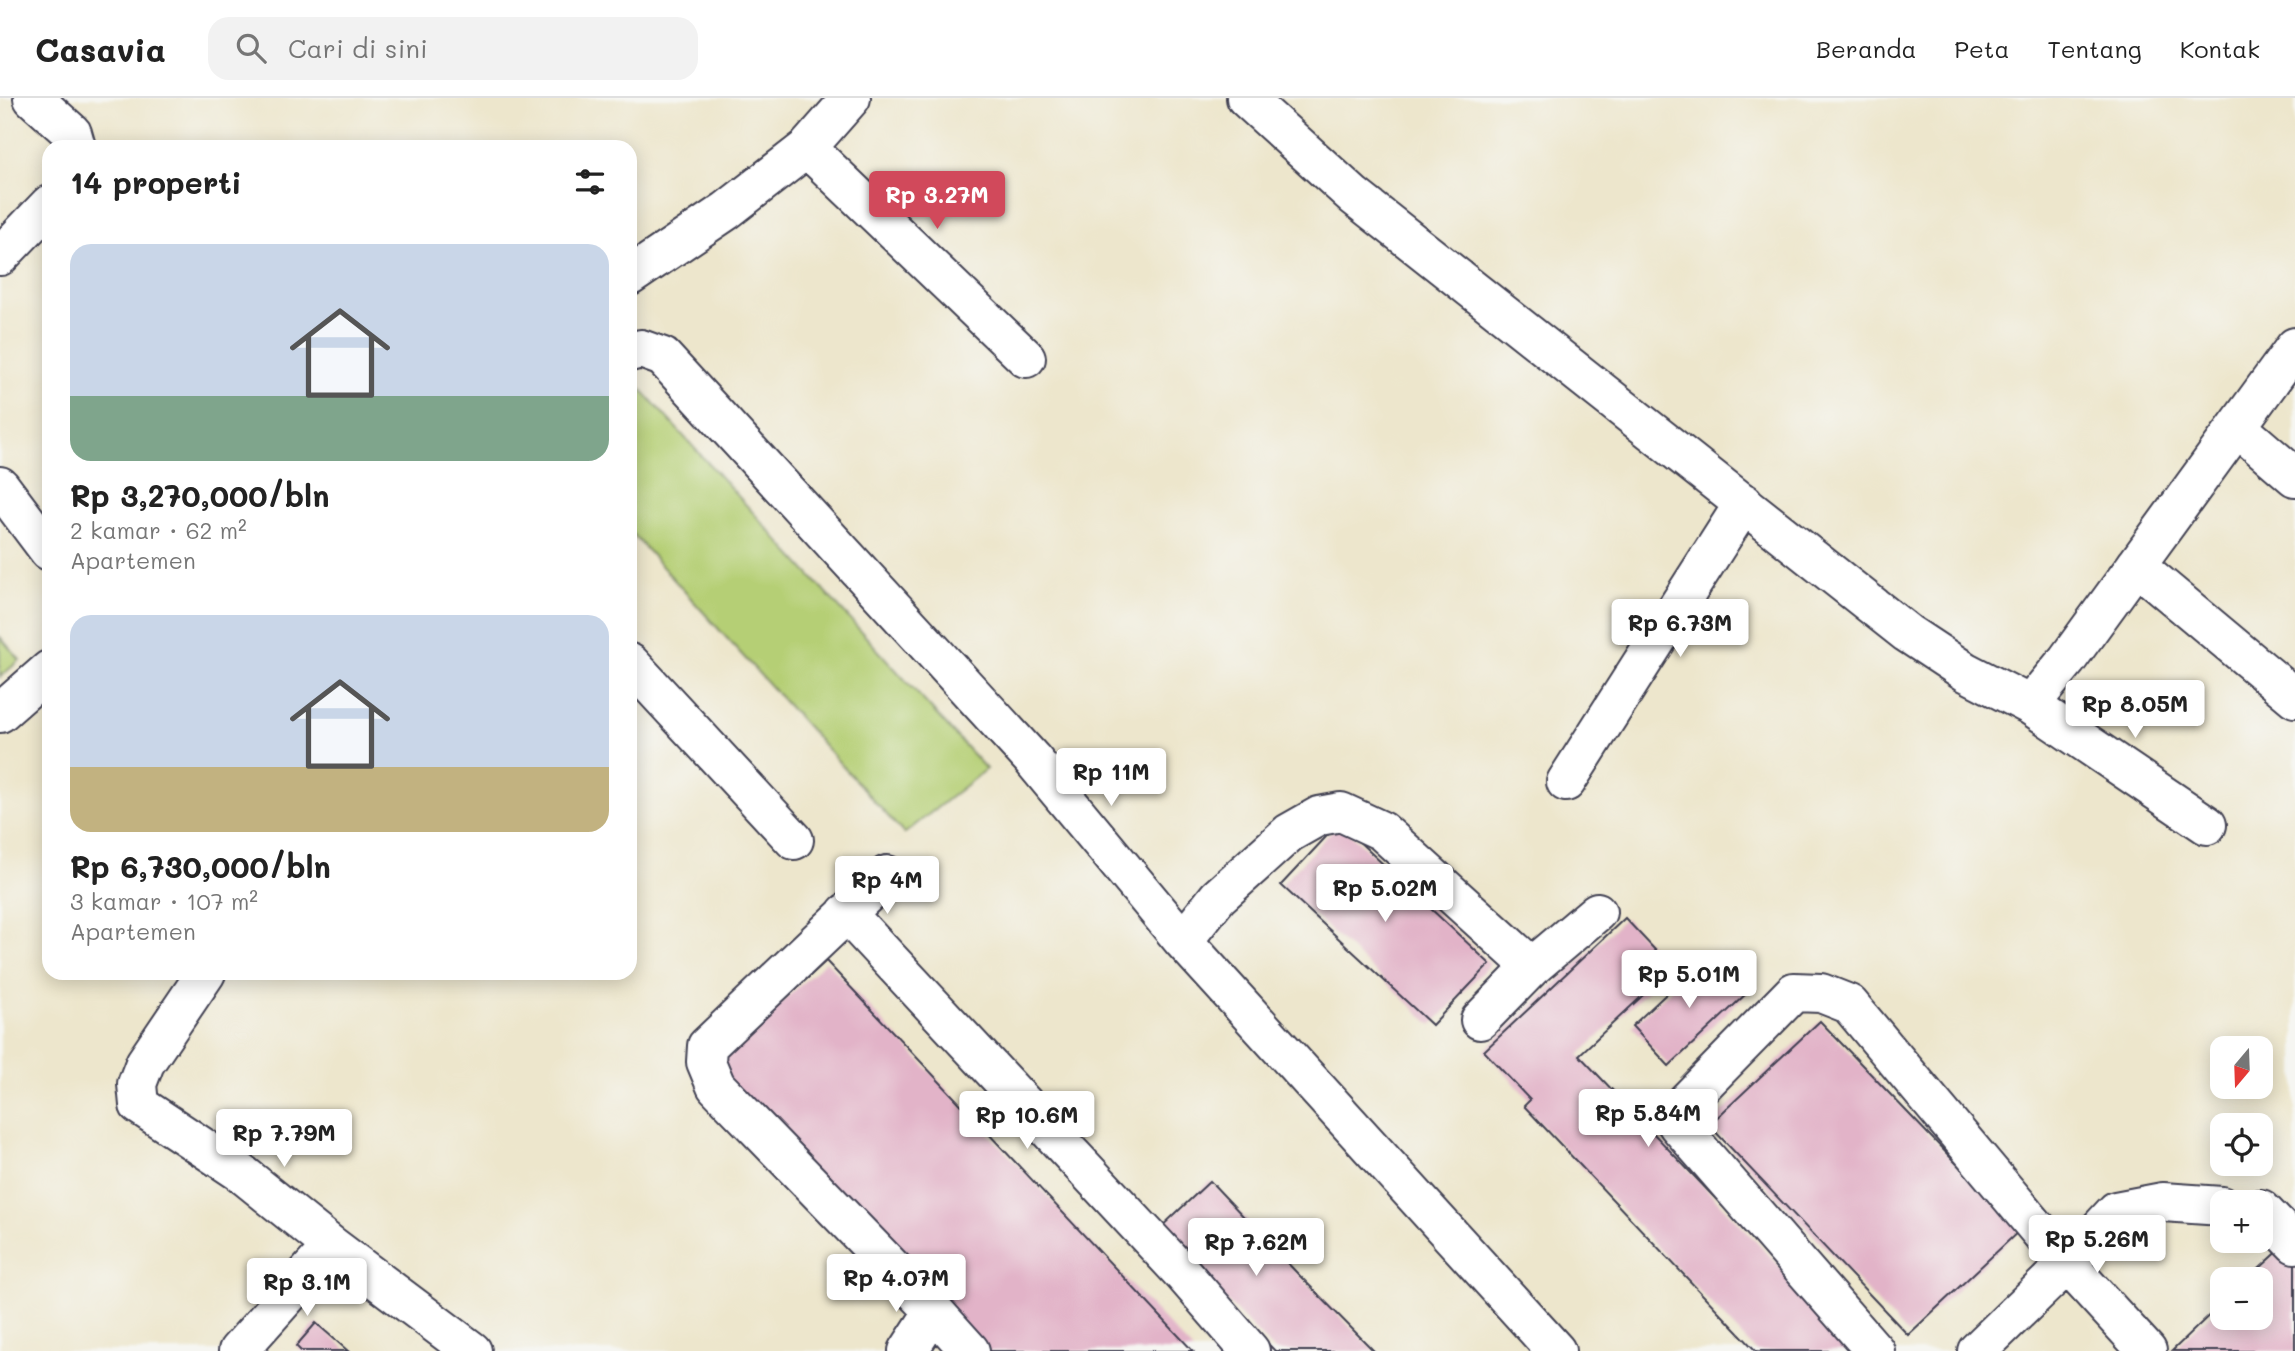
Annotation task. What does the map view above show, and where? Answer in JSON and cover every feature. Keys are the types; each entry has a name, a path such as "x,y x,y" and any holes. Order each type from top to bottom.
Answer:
{"street":[{"path":"33,98 72,133 74,140"},
{"path":"637,271 726,211 807,148 851,98"},
{"path":"1246,98 1354,196 1907,633 1966,672 2030,705 2207,825"},
{"path":"807,148 1026,358"},
{"path":"0,256 42,212"},
{"path":"2030,705 2067,660 2295,347"},
{"path":"637,350 663,357 1032,759 1183,941 1556,1351"},
{"path":"2237,427 2295,477"},
{"path":"0,486 42,542"},
{"path":"1566,782 1744,503"},
{"path":"2136,565 2295,698"},
{"path":"637,671 794,840"},
{"path":"0,713 42,676"},
{"path":"1183,941 1218,897 1289,833 1319,816 1341,811 1382,831 1532,967"},
{"path":"887,876 708,1046 706,1062 716,1086 970,1351"},
{"path":"1480,1020 1532,967 1597,912"},
{"path":"846,913 1184,1275 1250,1351"},
{"path":"201,980 145,1063 137,1084 139,1105 240,1172 332,1246 472,1351"},
{"path":"1875,1351 1677,1124 1675,1115 1682,1106 1794,992 1821,993 1849,1004 2067,1264 2147,1351"},
{"path":"1977,1351 2067,1264 2116,1211 2163,1202 2210,1205"},
{"path":"2273,1221 2295,1244"},
{"path":"238,1351 332,1246"},
{"path":"908,1351 934,1311"}],"green space":[{"path":"637,386 986,769 904,834 637,539"},
{"path":"0,637 20,660 0,677"}],"building":[{"path":"1339,823 1490,964 1432,1025 1281,885"},
{"path":"1625,918 1672,968 1579,1055 1860,1351 1756,1351 1524,1106 1530,1100 1484,1051"},
{"path":"1710,953 1747,993 1669,1066 1632,1026"},
{"path":"826,961 1193,1351 981,1351 713,1066"},
{"path":"1820,1021 2020,1230 1908,1335 1709,1125"},
{"path":"1210,1181 1374,1351 1275,1351 1158,1230"},
{"path":"2283,1247 2295,1259 2295,1351 2172,1351 2210,1315 2210,1330 2273,1330 2273,1267 2261,1267"},
{"path":"316,1323 348,1351 301,1351 296,1346"}]}
